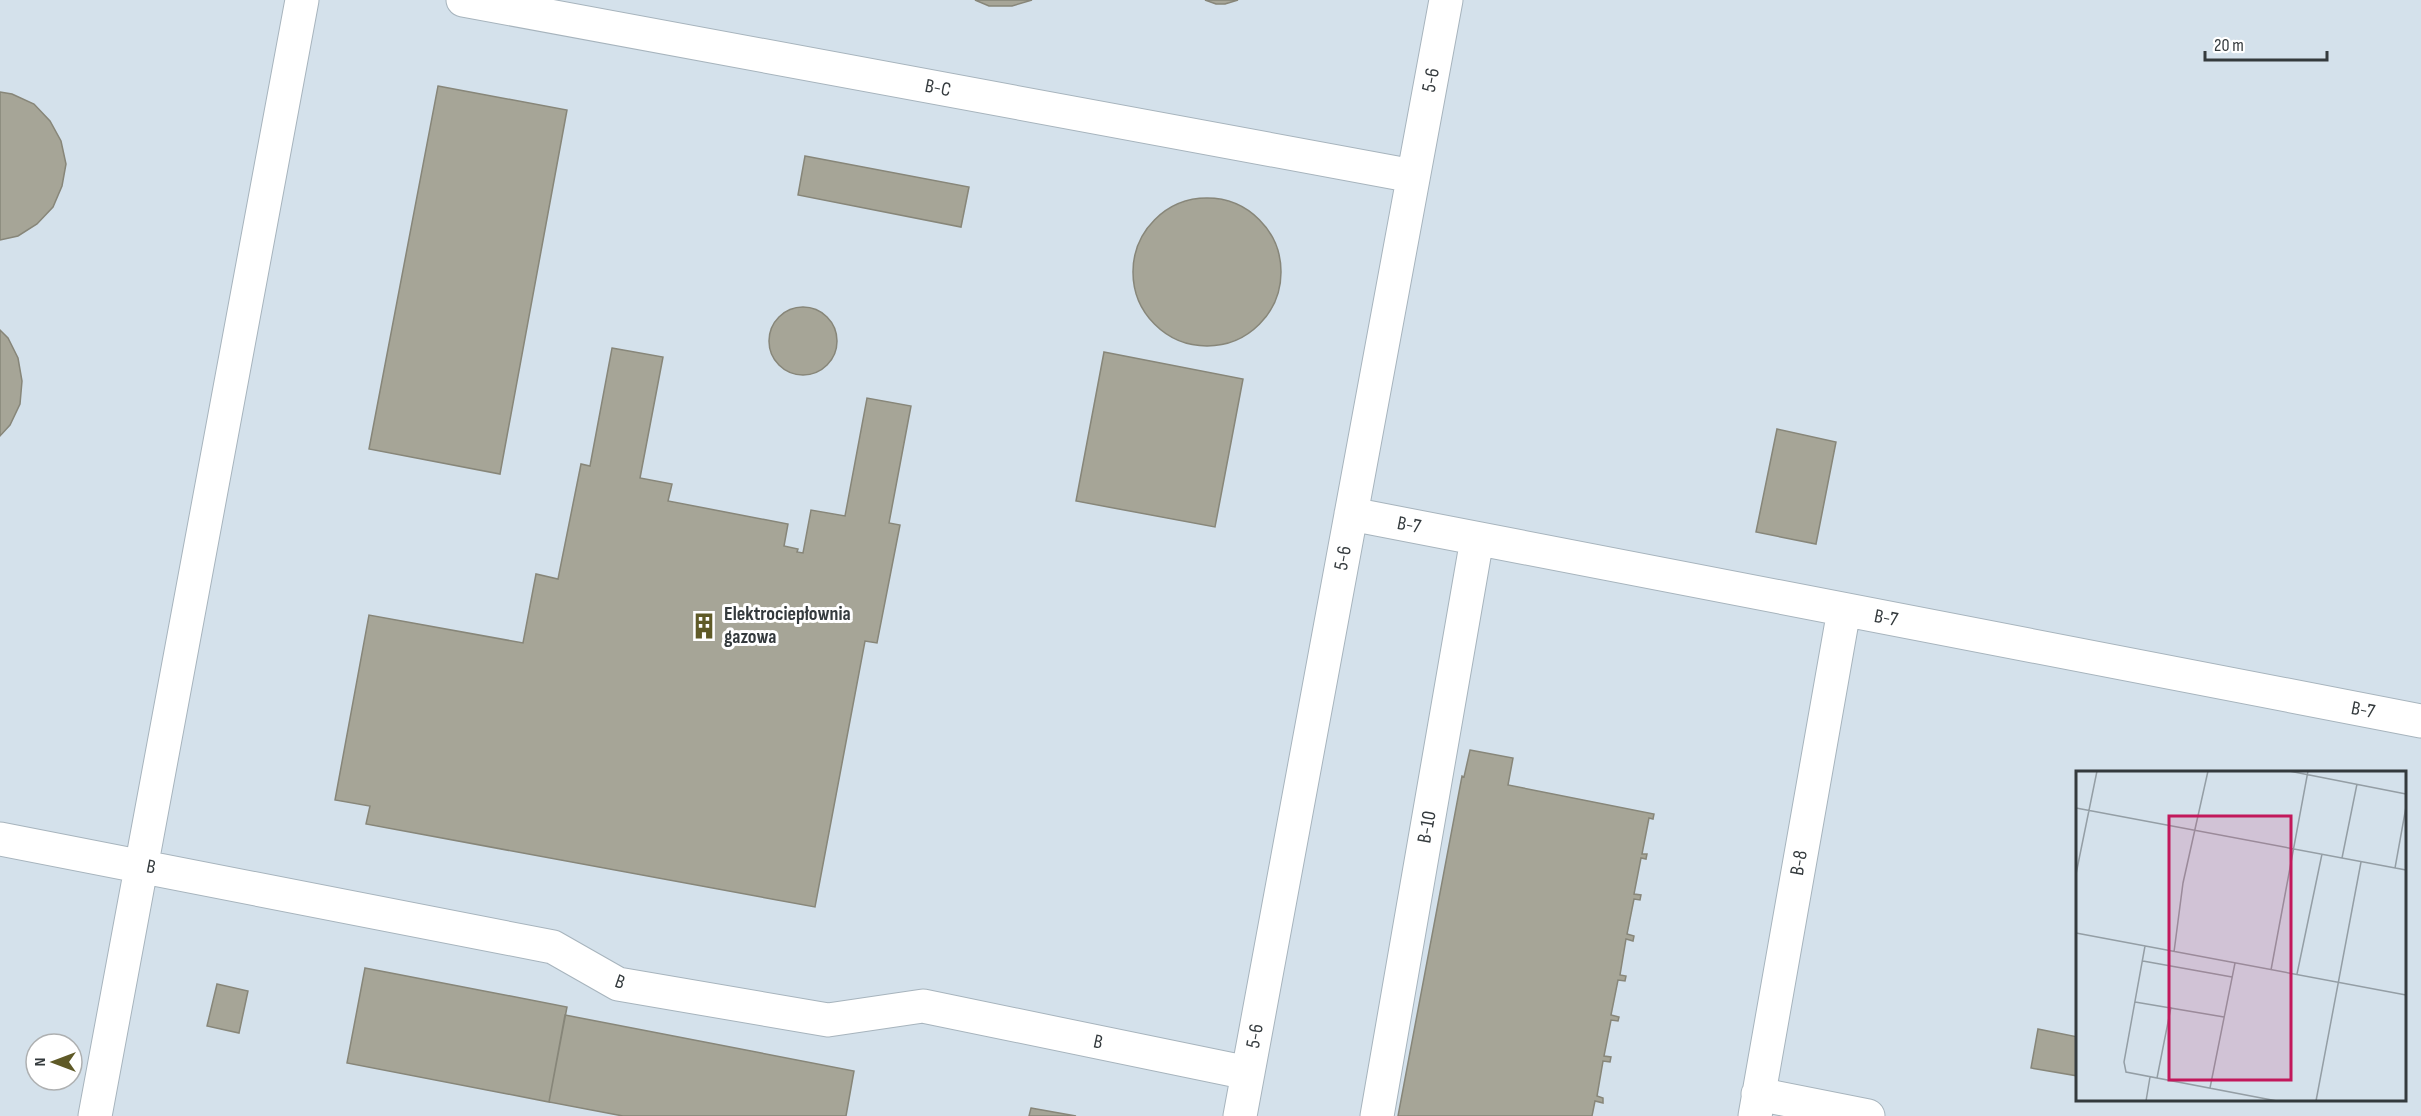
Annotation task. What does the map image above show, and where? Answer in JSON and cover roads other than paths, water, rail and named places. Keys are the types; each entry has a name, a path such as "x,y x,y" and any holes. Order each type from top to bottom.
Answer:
{"lane":[{"path":"95,1116 302,0"},
{"name":"B-C","path":"464,0 1413,176"},
{"name":"5-6","path":"1240,1116 1446,0"},
{"name":"B-7","path":"1351,514 2421,721"},
{"name":"B-10","path":"1377,1116 1477,538"},
{"name":"B-8","path":"1757,1105 1844,610"},
{"name":"B","path":"0,839 553,946 618,984 828,1020 923,1006 1248,1073"},
{"path":"1757,1105 1868,1116"}],"place":[{"name":"Elektrociepłownia gazowa","path":"704,626"}]}
